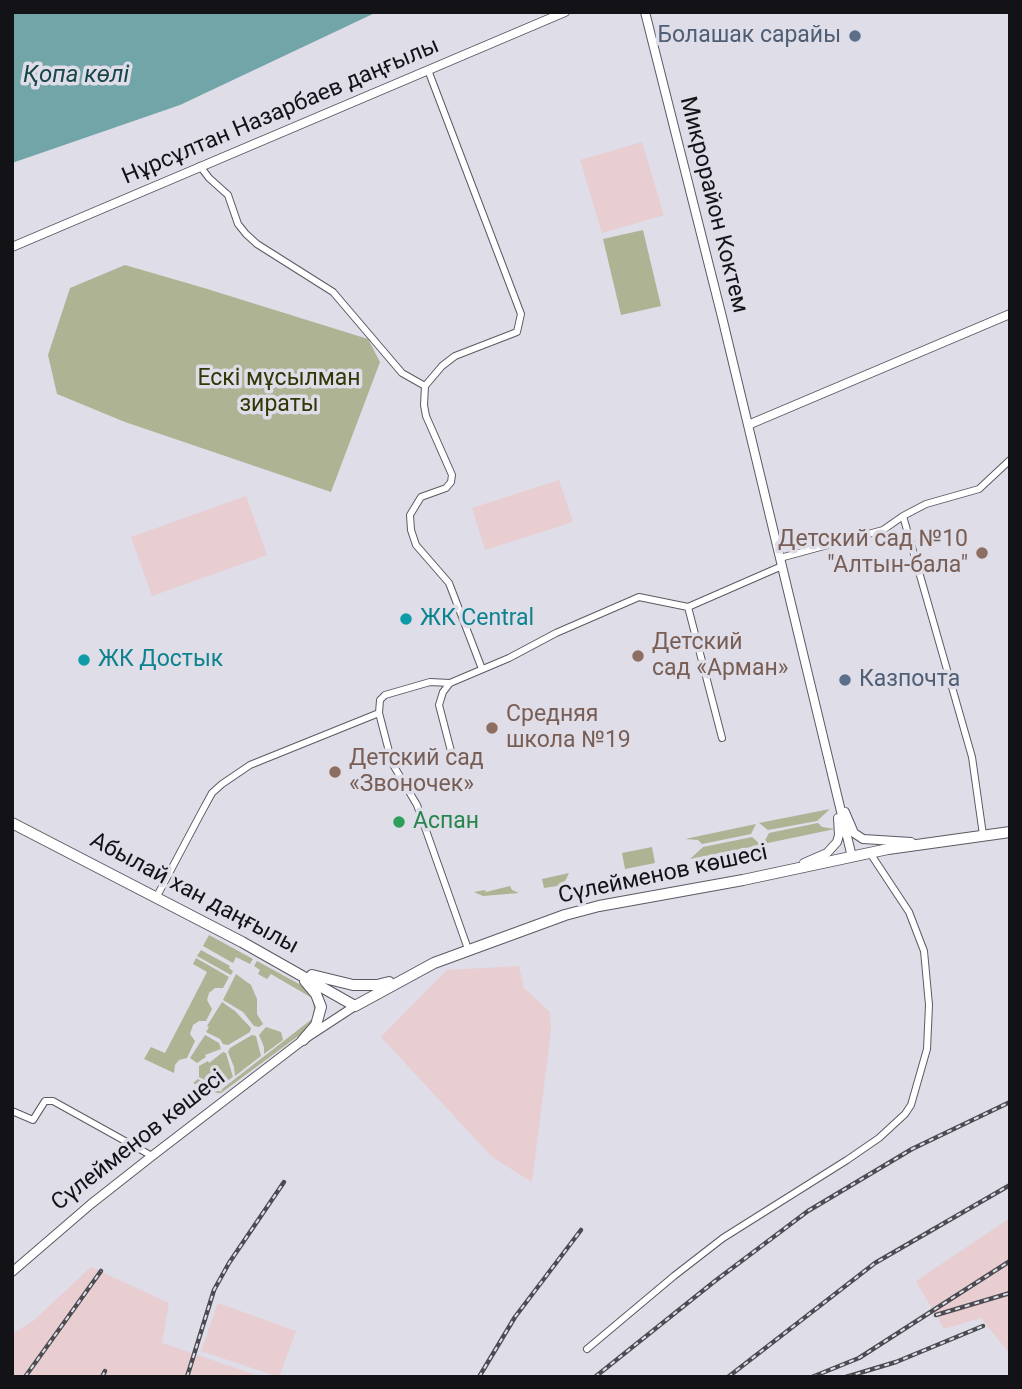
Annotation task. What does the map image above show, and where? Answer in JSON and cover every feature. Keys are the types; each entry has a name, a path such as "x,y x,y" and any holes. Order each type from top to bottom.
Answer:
{"highway":[{"name":"Абылай хан даңғылы","path":"12,822 283,964 355,1006"},
{"name":"Сүлейменов көшесі","path":"355,1006 468,949 565,915 870,853 1010,832"},
{"path":"283,964 328,981 369,986 385,984 422,970"},
{"path":"283,964 310,986 320,1002 318,1020 303,1040"}],"main road":[{"name":"Нұрсұлтан Назарбаев даңғылы","path":"12,247 565,12"},
{"path":"639,12 651,37"},
{"path":"647,12 651,37"},
{"name":"Микрорайон Коктем","path":"651,37 835,787"},
{"path":"748,425 1010,314"},
{"path":"835,787 852,830 859,837 872,841 933,842"},
{"path":"835,787 852,857"},
{"path":"788,870 827,853 837,842 839,829 835,787"},
{"name":"Сүлейменов көшесі","path":"12,1272 71,1220 152,1156 303,1040 355,1006"}],"street":[{"path":"428,70 521,314 517,332 455,356 442,366 425,386 426,416 452,475 446,488 421,497 409,523 420,552 449,583 482,669"},
{"path":"200,166 228,195 238,224 246,234 257,244 333,292 402,373 425,386"},
{"path":"468,949 417,805 393,763 379,713 380,700 385,695 430,682 450,683 639,597 688,607 781,562 883,530 903,516 934,501 979,489 1010,460"},
{"path":"903,516 972,757 983,835"},
{"path":"688,607 722,738"},
{"path":"450,683 443,692 439,705 452,755"},
{"path":"156,898 212,793 222,784 250,765 379,713"},
{"path":"587,1349 723,1238 879,1138 899,1121 911,1105 927,1049 929,1005 924,951 909,912 870,853"},
{"path":"12,1111 33,1120 45,1101 53,1101 152,1156"}],"shaded area":[{"path":"642,142 664,215 602,233 580,160"},
{"path":"559,480 573,522 485,550 472,508"},
{"path":"246,496 267,555 152,596 131,537"},
{"path":"519,966 524,988 550,1012 551,1030 532,1182 492,1157 381,1037 447,970"},
{"path":"1010,1218 1010,1354 981,1318 944,1329 916,1281"},
{"path":"91,1267 169,1303 162,1343 262,1377 12,1377 12,1334 33,1321"},
{"path":"218,1303 296,1331 279,1377 201,1351"}],"green space":[{"path":"643,230 661,306 621,315 603,239"},
{"name":"Ескі мұсылман зираты","path":"125,265 368,339 380,362 331,492 125,422 57,394 48,355 70,288"},
{"path":"830,809 817,821 768,830 759,823"},
{"path":"818,823 822,827 835,829 763,844 769,833"},
{"path":"756,824 751,834 702,844 698,840 685,839"},
{"path":"752,837 761,845 690,859 703,847"},
{"path":"652,847 655,863 625,869 622,853"},
{"path":"569,873 563,885 544,888 542,879"},
{"path":"510,886 519,893 483,896 474,892 486,892"},
{"path":"209,935 253,959 250,964 236,957 233,963 203,946"},
{"path":"201,950 230,966 233,971 231,975 197,956"},
{"path":"196,958 229,977 223,988 215,988 209,993 207,1000 212,1009 206,1021 193,1025 190,1034 195,1041 187,1058 179,1060 175,1065 174,1073 144,1059 151,1047 165,1053 207,972 193,964"},
{"path":"257,961 310,990 319,1012 305,1031 221,1093 217,1093 193,1083 198,1079 221,1092 312,1019 312,998 271,974 267,979 258,974 260,970 254,966"},
{"path":"236,974 251,985 257,999 257,1014 263,1024 259,1027 254,1026 243,1012 223,1000"},
{"path":"222,1002 251,1028 250,1032 228,1045 206,1032"},
{"path":"266,1027 281,1032 283,1040 264,1054 259,1035"},
{"path":"205,1035 219,1043 221,1049 205,1055 206,1057 197,1063 190,1058"},
{"path":"252,1035 256,1036 261,1056 235,1076 228,1052 230,1048"},
{"path":"223,1052 226,1053 233,1077 218,1087 199,1077 199,1066 208,1061 209,1063"}],"water":[{"name":"Қопа көлі","path":"12,12 377,12 180,105 12,163"}],"railway":[{"path":"595,1377 808,1211 912,1149 1010,1102"},
{"path":"187,1377 214,1290 284,1182"},
{"path":"728,1377 875,1263 1010,1185"},
{"path":"479,1377 515,1317 581,1230"},
{"path":"812,1377 859,1358 1010,1261"},
{"path":"25,1377 101,1271"},
{"path":"936,1315 1010,1293"},
{"path":"846,1377 896,1362 983,1326"},
{"path":"102,1377 105,1371"}],"place":[{"name":"Болашак сарайы","path":"855,36"},
{"name":"Детский сад №10 \"Алтын-бала\"","path":"982,553"},
{"name":"ЖК Central","path":"406,619"},
{"name":"Детский сад «Арман»","path":"638,656"},
{"name":"ЖК Достык","path":"84,660"},
{"name":"Казпочта","path":"845,680"},
{"name":"Средняя школа №19","path":"492,728"},
{"name":"Детский сад «Звоночек»","path":"335,772"},
{"name":"Аспан","path":"399,822"}]}
